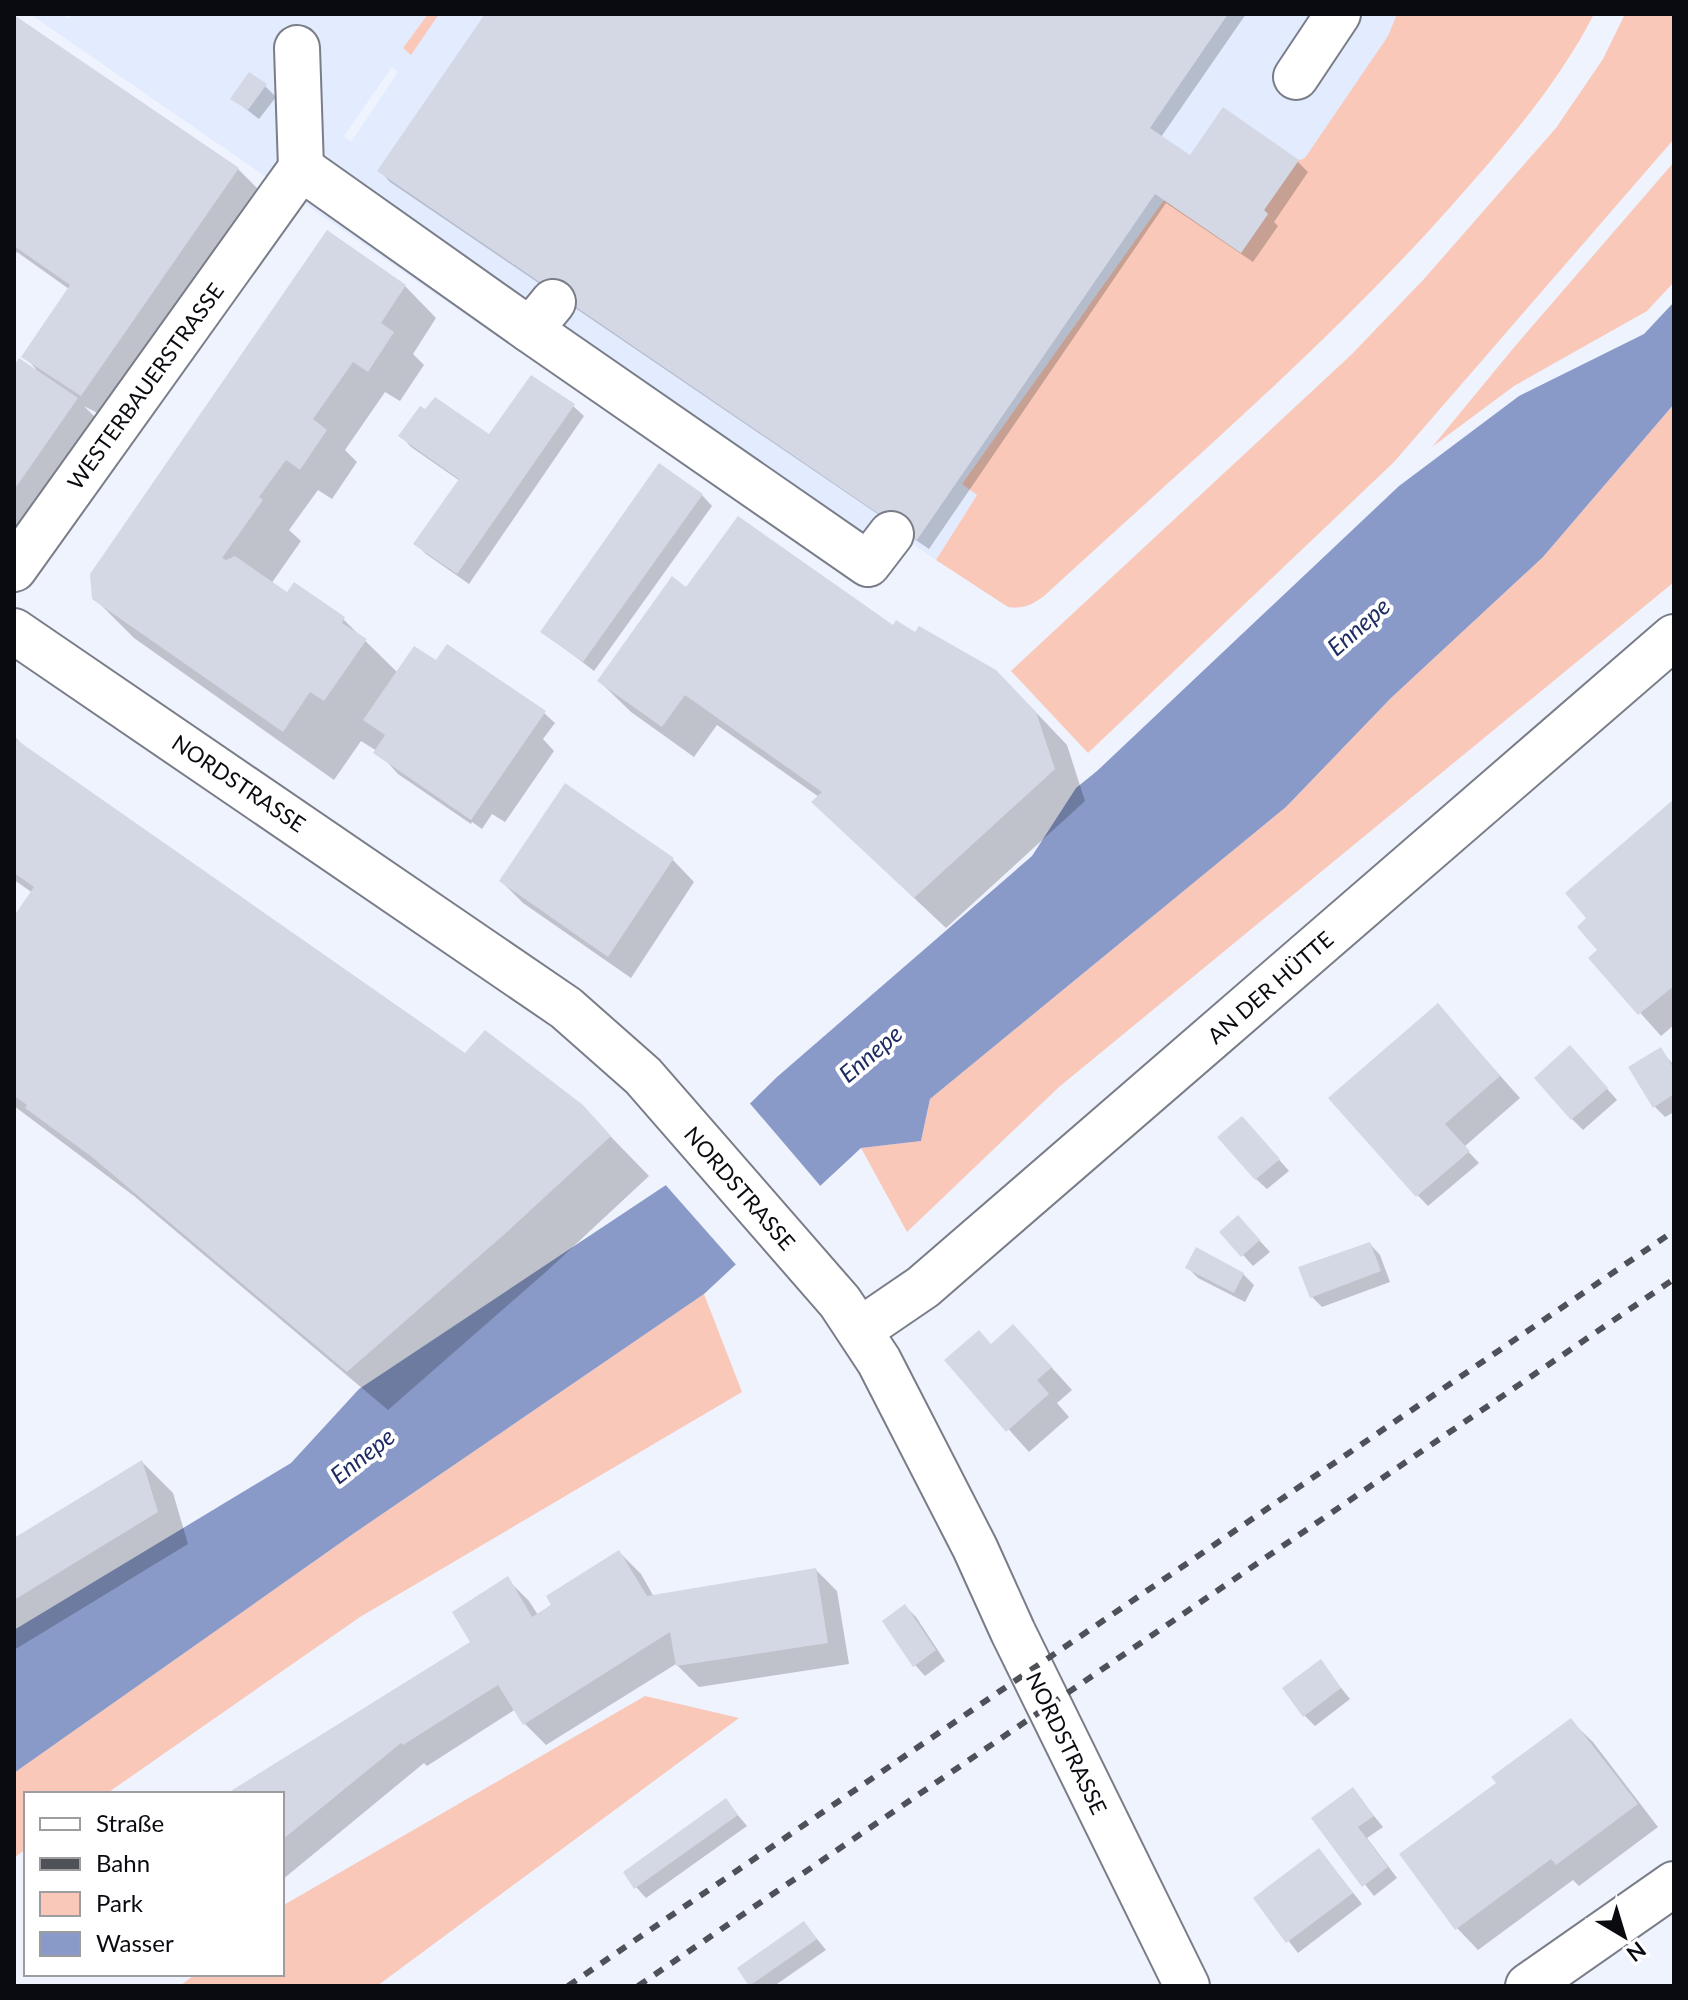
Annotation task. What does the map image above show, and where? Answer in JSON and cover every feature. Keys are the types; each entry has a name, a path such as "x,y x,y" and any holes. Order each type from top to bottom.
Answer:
{"street":[{"path":"1296,77 1338,14"},
{"path":"297,48 301,168 541,316 703,428 868,564 891,534"},
{"name":"WESTERBAUERSTRASSE","path":"14,569 301,168"},
{"name":"NORDSTRASSE","path":"14,631 566,1008 643,1076 819,1277 860,1330 892,1382 1187,1986"},
{"name":"AN DER HÜTTE","path":"860,1330 923,1287 1674,637"},
{"path":"1528,1986 1674,1884"}],"shaded area":[{"path":"30,14 61,14 69,19 73,14 428,14 403,48 411,54 439,14 1397,14 1388,36 1305,159 1299,160 1264,210 1268,214 1241,253 1164,200 962,484 977,495 936,560 908,541 870,590 712,485","holes":["392,67 398,72 351,142 344,136"]}],"green space":[{"path":"428,14 439,14 411,55 403,48"},
{"path":"1397,14 1594,14 1564,65 1530,113 1406,255 1254,405 1044,596 1027,606 1008,607 936,560 977,495 962,484 1164,200 1241,253 1268,214 1264,210 1299,160 1305,158 1388,36"},
{"path":"1625,14 1674,14 1674,139 1394,462 1088,753 1011,671 1351,355 1424,279 1556,128 1603,59"},
{"path":"1674,162 1674,282 1647,311 1514,386 1432,447 1516,345"},
{"path":"1674,404 1674,582 1059,1087 907,1232 861,1148 921,1141 930,1099 1286,807 1391,698 1543,557"},
{"path":"704,1294 742,1392 360,1617 109,1792 24,1792 24,1850 14,1858 14,1773 353,1534"},
{"path":"645,1696 739,1718 377,1986 180,1986 192,1976 284,1976 284,1905"}],"water":[{"name":"Ennepe","path":"1674,302 1674,404 1543,557 1391,698 1286,807 930,1099 921,1141 861,1148 704,1294 353,1534 14,1773 14,1630 291,1463 359,1389 669,1183 777,1077 1032,856 1076,788 1399,486 1519,396 1644,334"}],"pier":[{"path":"747,1100 823,1189 738,1267 663,1182"}],"building":[{"path":"485,14 1228,14 1150,128 1190,155 1223,107 1299,160 1264,210 1268,214 1241,253 1155,194 917,540 377,171"},
{"path":"14,15 239,168 81,396 21,357 70,285 14,246"},
{"path":"249,72 267,84 248,110 230,99"},
{"path":"327,230 406,285 381,323 394,332 368,372 353,362 313,419 327,430 300,470 286,460 259,497 263,500 222,558 226,560 235,556 287,592 294,582 345,617 342,623 367,639 324,701 310,692 283,732 92,599 90,574"},
{"path":"19,358 78,398 14,490 14,366"},
{"path":"531,375 575,404 457,574 413,544 459,479 398,436 420,406 425,409 435,397 489,434"},
{"path":"659,463 703,494 583,662 540,632"},
{"path":"738,516 893,625 896,620 915,632 919,626 996,670 1036,712 1055,769 914,898 811,802 822,792 685,695 662,727 597,681 672,576 686,587"},
{"path":"447,644 546,711 471,820 373,753 385,735 363,720 414,646 436,660"},
{"path":"14,738 465,1053 485,1030 583,1105 611,1136 347,1372 92,1157 25,1108 27,1105 14,1096 14,916 34,887 14,873"},
{"path":"565,783 674,858 608,957 499,881"},
{"path":"1674,799 1674,986 1638,1015 1588,958 1597,950 1577,927 1586,918 1565,893"},
{"path":"1438,1003 1500,1076 1445,1124 1470,1151 1416,1197 1328,1098"},
{"path":"1570,1045 1608,1088 1571,1120 1534,1078"},
{"path":"1661,1047 1674,1069 1674,1094 1653,1108 1628,1067"},
{"path":"1242,1116 1280,1159 1255,1180 1217,1137"},
{"path":"1238,1215 1260,1240 1241,1257 1219,1232"},
{"path":"1370,1242 1381,1271 1310,1298 1298,1267"},
{"path":"1196,1247 1244,1273 1234,1293 1185,1268"},
{"path":"1013,1324 1052,1367 1037,1380 1049,1394 1006,1432 944,1360 979,1330 991,1344"},
{"path":"142,1460 158,1512 14,1600 14,1538"},
{"path":"619,1550 647,1596 816,1568 828,1643 676,1666 670,1632 523,1725 498,1685 403,1745 401,1743 284,1838 284,1792 229,1792 470,1642 452,1612 508,1576 532,1617 551,1605 546,1596"},
{"path":"905,1604 936,1650 913,1667 882,1621"},
{"path":"1321,1659 1341,1688 1303,1717 1282,1688"},
{"path":"1571,1718 1638,1804 1556,1865 1551,1859 1455,1930 1399,1854 1496,1783 1491,1777"},
{"path":"1353,1787 1374,1816 1358,1827 1388,1867 1362,1887 1311,1818"},
{"path":"726,1798 738,1815 634,1889 623,1872"},
{"path":"1319,1848 1353,1893 1286,1943 1253,1898"},
{"path":"804,1921 817,1939 749,1986 737,1968"}],"railway":[{"path":"568,1986 1674,1231"},
{"path":"638,1986 1674,1279"}]}
